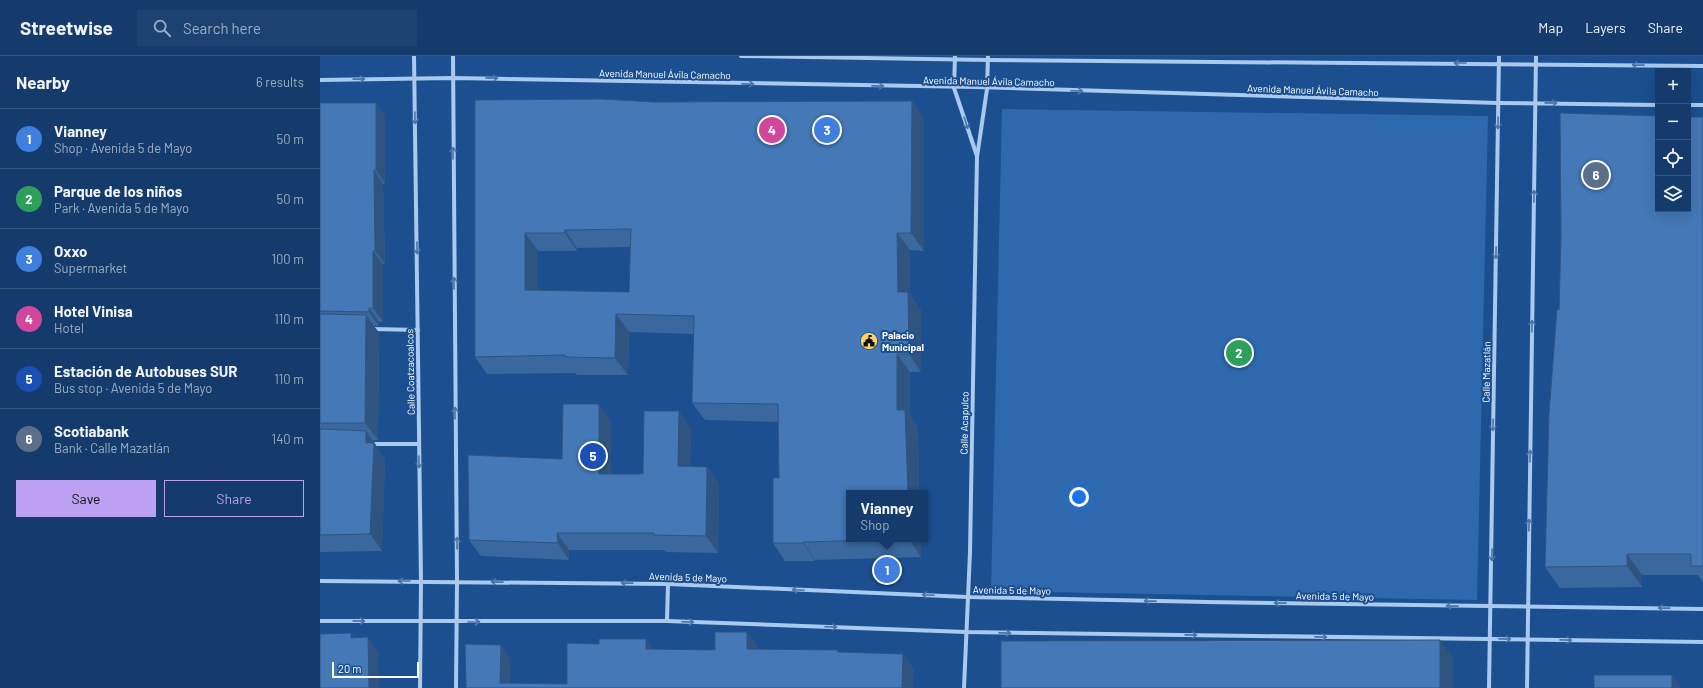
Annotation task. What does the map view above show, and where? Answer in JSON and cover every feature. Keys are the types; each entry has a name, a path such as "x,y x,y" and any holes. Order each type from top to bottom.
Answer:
{"street":[{"name":"Calle Coatzacoalcos","path":"414,56 421,582 420,688"},
{"path":"453,56 458,582 456,688"},
{"name":"Avenida Manuel Ávila Camacho","path":"741,56 1703,66"},
{"name":"Calle Mazatlán","path":"1489,688 1499,56"},
{"path":"1527,688 1536,56"},
{"name":"Calle Acapulco","path":"954,58 954,88 977,157"},
{"name":"Calle Acapulco","path":"964,688 977,157 987,89 988,58"},
{"name":"Avenida Manuel Ávila Camacho","path":"320,80 453,78 954,88 1498,103 1655,105"},
{"path":"1691,105 1703,105"},
{"path":"365,329 418,330"},
{"path":"366,444 419,444"},
{"name":"Avenida 5 de Mayo","path":"320,581 668,584 967,597 1703,609"},
{"path":"667,621 668,584"},
{"path":"320,621 667,621 966,632 1703,642"}],"shaded area":[{"path":"1002,109 1488,116 1477,600 991,591"}],"building":[{"path":"602,99 654,102 912,101 911,233 897,233 898,292 908,292 909,354 897,354 897,410 905,410 908,490 846,490 846,541 773,543 773,478 779,478 778,404 692,403 694,316 616,314 615,358 565,357 565,355 475,357 475,100","holes":["631,229 629,292 525,290 525,233 565,233 565,230"]},
{"path":"320,103 376,103 376,170 374,170 375,251 373,251 373,308 369,308 369,312 320,311"},
{"path":"1560,113 1655,116 1655,212 1691,212 1691,117 1703,117 1703,566 1691,566 1691,554 1627,554 1627,566 1545,567 1549,413 1557,309 1559,310 1561,238"},
{"path":"320,314 366,315 365,423 320,423"},
{"path":"563,404 599,404 599,474 643,474 644,411 679,411 678,466 707,467 706,536 654,535 654,533 557,533 558,543 469,540 468,455 562,459"},
{"path":"320,429 366,431 366,443 374,443 370,534 320,535"},
{"path":"715,632 747,632 747,649 838,650 838,652 903,654 902,688 466,688 465,644 501,645 500,683 567,684 567,643 599,644 599,639 646,639 646,649 715,650"},
{"path":"351,633 351,638 368,637 369,688 320,688 320,634"},
{"path":"1440,640 1440,688 1001,688 1001,641"},
{"path":"1594,675 1672,675 1672,688 1594,688"}],"place":[{"name":"Hotel Vinisa","path":"772,130"},
{"name":"Oxxo","path":"827,130"},
{"name":"Scotiabank","path":"1596,175"},
{"name":"Palacio Municipal","path":"869,341"},
{"name":"Parque de los niños","path":"1239,353"},
{"name":"Estación de Autobuses SUR","path":"593,456"},
{"name":"Vianney","path":"887,570"}]}
